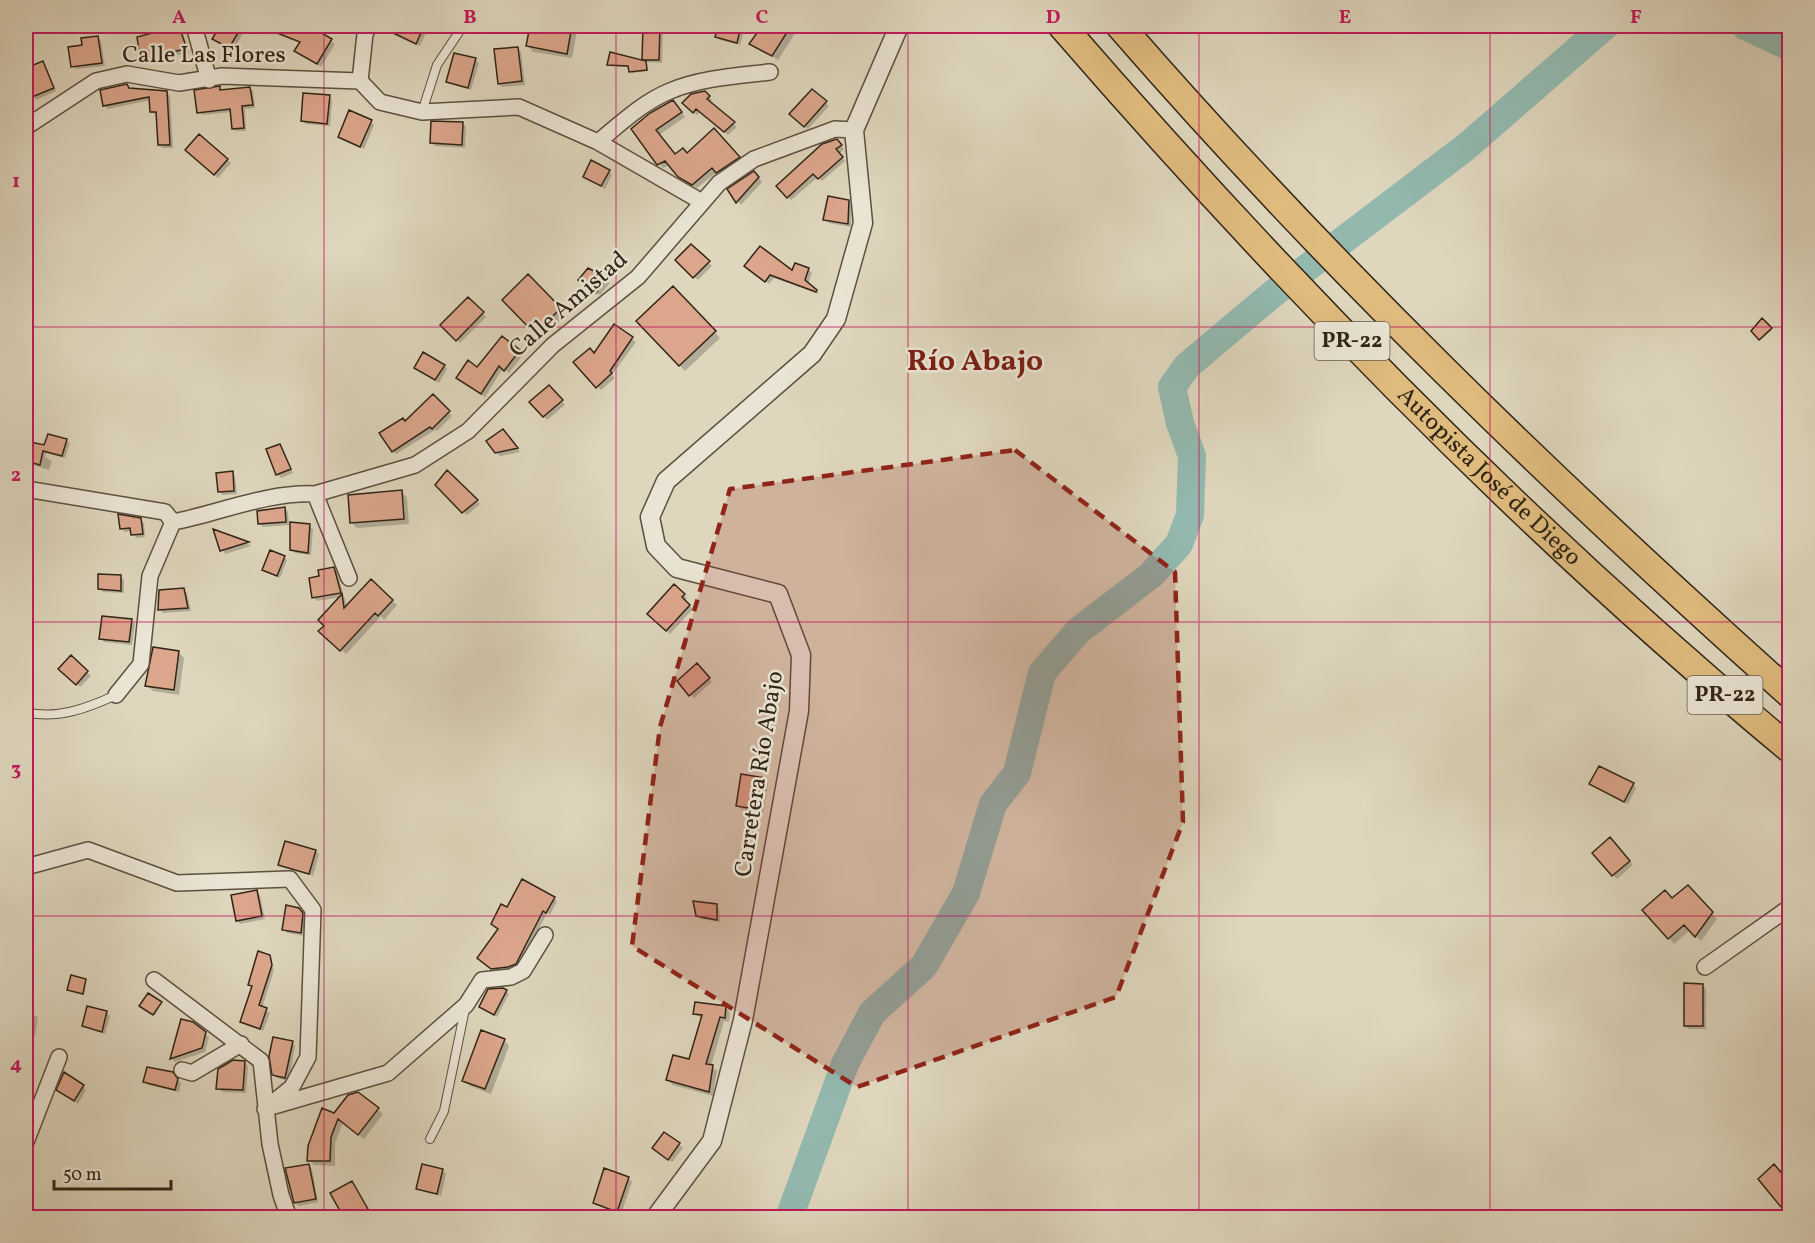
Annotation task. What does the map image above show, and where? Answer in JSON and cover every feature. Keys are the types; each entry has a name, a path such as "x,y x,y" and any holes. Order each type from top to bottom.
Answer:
{"highway":[{"name":"Autopista José de Diego","path":"1062,26 1189,170 1368,357 1489,478 1662,639 1790,749"},
{"name":"Autopista José de Diego","path":"1120,26 1297,220 1418,345 1548,473 1790,694"}],"street":[{"path":"194,26 209,80"},
{"path":"369,26 365,34 360,81 380,102 422,112 519,107 598,142 702,202"},
{"name":"Carretera Río Abajo","path":"655,1218 712,1141 715,1130 746,1008 799,711 801,655 778,594 677,568 656,546 650,517 666,481 812,354 836,319 863,223 854,130 899,26"},
{"path":"598,142 636,112 668,92 700,81 770,72"},
{"name":"Calle Las Flores","path":"26,127 96,81 127,74 179,83 209,80 222,76 360,81"},
{"name":"Calle Amistad","path":"173,522 205,516 240,503 307,494 415,465 468,431 554,345 638,278 719,183 754,159 835,129 854,130"},
{"path":"26,489 165,512 173,522 150,576 141,664 116,695"},
{"path":"307,494 350,578"},
{"path":"26,867 88,850 177,883 290,879 313,910 308,1057 292,1087 265,1109"},
{"path":"1705,967 1790,907"},
{"path":"265,1109 388,1073 466,1005 482,980 511,977 523,971 545,935"},
{"path":"154,980 261,1061 265,1109 281,1195 289,1218"},
{"path":"182,1070 192,1073 241,1044"},
{"path":"26,1142 59,1057"}],"lane":[{"path":"422,112 437,65 463,26"},
{"path":"26,712 41,716 87,708 116,695"},
{"path":"430,1139 444,1111 466,1005"}],"highlighted area":[{"path":"1015,450 1175,572 1183,822 1116,997 857,1087 632,946 660,727 730,489"}],"building":[{"path":"179,26 187,49 140,58 137,37"},
{"path":"220,26 242,26 229,48 212,39"},
{"path":"260,26 310,26 332,39 317,64 294,51 300,42"},
{"path":"379,26 424,26 416,44"},
{"path":"530,26 572,26 567,54 526,46"},
{"path":"643,26 660,26 659,60 642,60"},
{"path":"718,26 741,26 737,43 715,37"},
{"path":"762,26 791,26 772,56 749,44"},
{"path":"98,36 102,63 71,67 68,47 82,45 81,38"},
{"path":"518,47 522,81 498,84 494,49"},
{"path":"610,52 646,61 647,70 629,72 628,66 607,65"},
{"path":"454,53 476,58 468,88 446,82"},
{"path":"43,61 54,88 32,97 26,82 26,68"},
{"path":"127,84 129,88 167,91 170,145 158,145 156,112 150,112 149,97 103,106 100,90"},
{"path":"220,86 220,90 250,87 253,105 242,106 244,128 232,129 230,109 197,113 194,90"},
{"path":"812,89 827,101 804,127 789,114"},
{"path":"705,91 710,96 707,99 735,122 724,132 696,109 693,113 682,103 691,94"},
{"path":"303,93 330,95 327,124 301,121"},
{"path":"673,100 682,112 656,130 675,154 683,148 687,153 714,128 740,157 716,173 712,168 692,185 678,177 665,161 657,165 631,129 650,113"},
{"path":"349,110 372,120 360,147 338,137"},
{"path":"431,121 463,122 462,145 430,143"},
{"path":"199,134 228,159 214,175 185,150"},
{"path":"837,139 842,145 836,149 843,157 818,179 813,174 787,198 776,186 822,144"},
{"path":"591,160 610,170 601,186 583,177"},
{"path":"754,171 759,177 736,203 727,189"},
{"path":"828,196 849,200 848,224 823,220"},
{"path":"691,244 710,261 693,278 675,260"},
{"path":"760,246 792,270 795,263 809,268 805,280 817,290 816,292 770,275 765,282 744,266"},
{"path":"588,268 607,278 596,293 578,280"},
{"path":"528,274 561,308 535,334 502,300"},
{"path":"673,286 716,331 679,366 636,321"},
{"path":"468,297 484,312 456,341 440,325"},
{"path":"1762,318 1772,328 1759,340 1751,331"},
{"path":"614,324 633,337 610,371 612,373 596,388 573,362 590,348 594,353"},
{"path":"502,336 520,350 504,371 499,366 481,394 456,378 468,360 477,367"},
{"path":"423,352 445,365 435,380 414,368"},
{"path":"549,385 563,400 543,417 529,402"},
{"path":"433,394 450,411 432,429 430,427 392,452 379,433 403,418 405,421"},
{"path":"503,429 518,448 495,453 486,441"},
{"path":"48,434 67,439 62,456 43,451 40,465 26,461 26,441 44,445"},
{"path":"280,444 291,469 276,475 266,449"},
{"path":"447,470 478,500 462,513 435,485"},
{"path":"233,471 234,491 218,492 216,473"},
{"path":"402,490 404,519 350,523 348,495"},
{"path":"285,507 286,522 258,524 257,511"},
{"path":"118,514 141,518 143,534 131,535 130,528 120,529"},
{"path":"290,522 310,524 308,553 290,550"},
{"path":"213,529 249,542 220,551"},
{"path":"270,550 285,556 277,576 262,570"},
{"path":"334,567 341,593 312,598 309,578 319,576 318,570"},
{"path":"98,574 121,575 121,591 98,589"},
{"path":"371,579 393,600 378,616 375,613 340,651 318,631 324,626 318,620 342,594 344,608"},
{"path":"674,584 685,594 682,597 690,605 666,631 647,614"},
{"path":"184,588 188,608 158,610 159,590"},
{"path":"102,616 132,619 129,642 99,639"},
{"path":"153,647 179,651 174,690 145,686"},
{"path":"71,655 88,671 76,685 58,669"},
{"path":"697,663 710,678 689,696 677,681"},
{"path":"1599,766 1634,783 1624,802 1589,784"},
{"path":"741,774 765,778 760,810 736,806"},
{"path":"1610,837 1630,861 1612,876 1592,853"},
{"path":"285,841 316,850 309,874 278,865"},
{"path":"522,879 555,897 546,913 543,911 516,964 491,969 477,958 498,929 491,924 501,904 507,907"},
{"path":"1688,885 1713,912 1695,937 1684,925 1668,939 1642,910 1665,890 1672,898"},
{"path":"257,890 262,916 236,921 231,895"},
{"path":"693,901 717,904 717,920 696,916"},
{"path":"286,905 299,908 303,913 301,933 282,930"},
{"path":"258,951 270,955 272,965 259,1005 267,1008 260,1029 240,1022 252,986 248,985"},
{"path":"71,975 86,979 83,994 67,990"},
{"path":"1684,983 1703,984 1703,1026 1684,1026"},
{"path":"488,989 507,990 494,1015 479,1007"},
{"path":"148,993 162,1002 153,1015 139,1006"},
{"path":"695,1002 726,1006 725,1018 720,1017 706,1064 713,1065 709,1092 666,1080 673,1055 689,1059 702,1015 693,1014"},
{"path":"87,1006 107,1011 102,1032 82,1026"},
{"path":"181,1019 193,1022 206,1032 202,1048 170,1059"},
{"path":"481,1030 505,1039 485,1089 462,1081"},
{"path":"273,1037 293,1041 285,1078 272,1075 269,1056"},
{"path":"233,1060 245,1061 243,1090 216,1089 218,1069"},
{"path":"147,1067 173,1072 178,1079 175,1090 143,1082"},
{"path":"64,1072 84,1085 74,1101 56,1090"},
{"path":"358,1092 379,1108 358,1135 338,1119 331,1137 330,1161 307,1161 308,1146 322,1108 334,1113 348,1095"},
{"path":"664,1132 680,1143 668,1160 652,1148"},
{"path":"309,1164 316,1199 294,1203 285,1168"},
{"path":"422,1164 443,1169 437,1194 416,1189"},
{"path":"1774,1164 1790,1183 1790,1218 1758,1179"},
{"path":"604,1168 629,1177 617,1212 593,1203"},
{"path":"352,1181 369,1211 357,1218 344,1218 330,1193"}],"waterway":[{"path":"789,1218 845,1064 872,1013 924,966 966,893 993,804 1017,773 1042,673 1078,631 1151,575 1179,544 1190,515 1192,456 1180,423 1172,387 1187,366 1275,292 1466,147 1605,26"},
{"path":"1745,26 1790,47"}],"district":[{"name":"Río Abajo","path":"975,362"}]}
